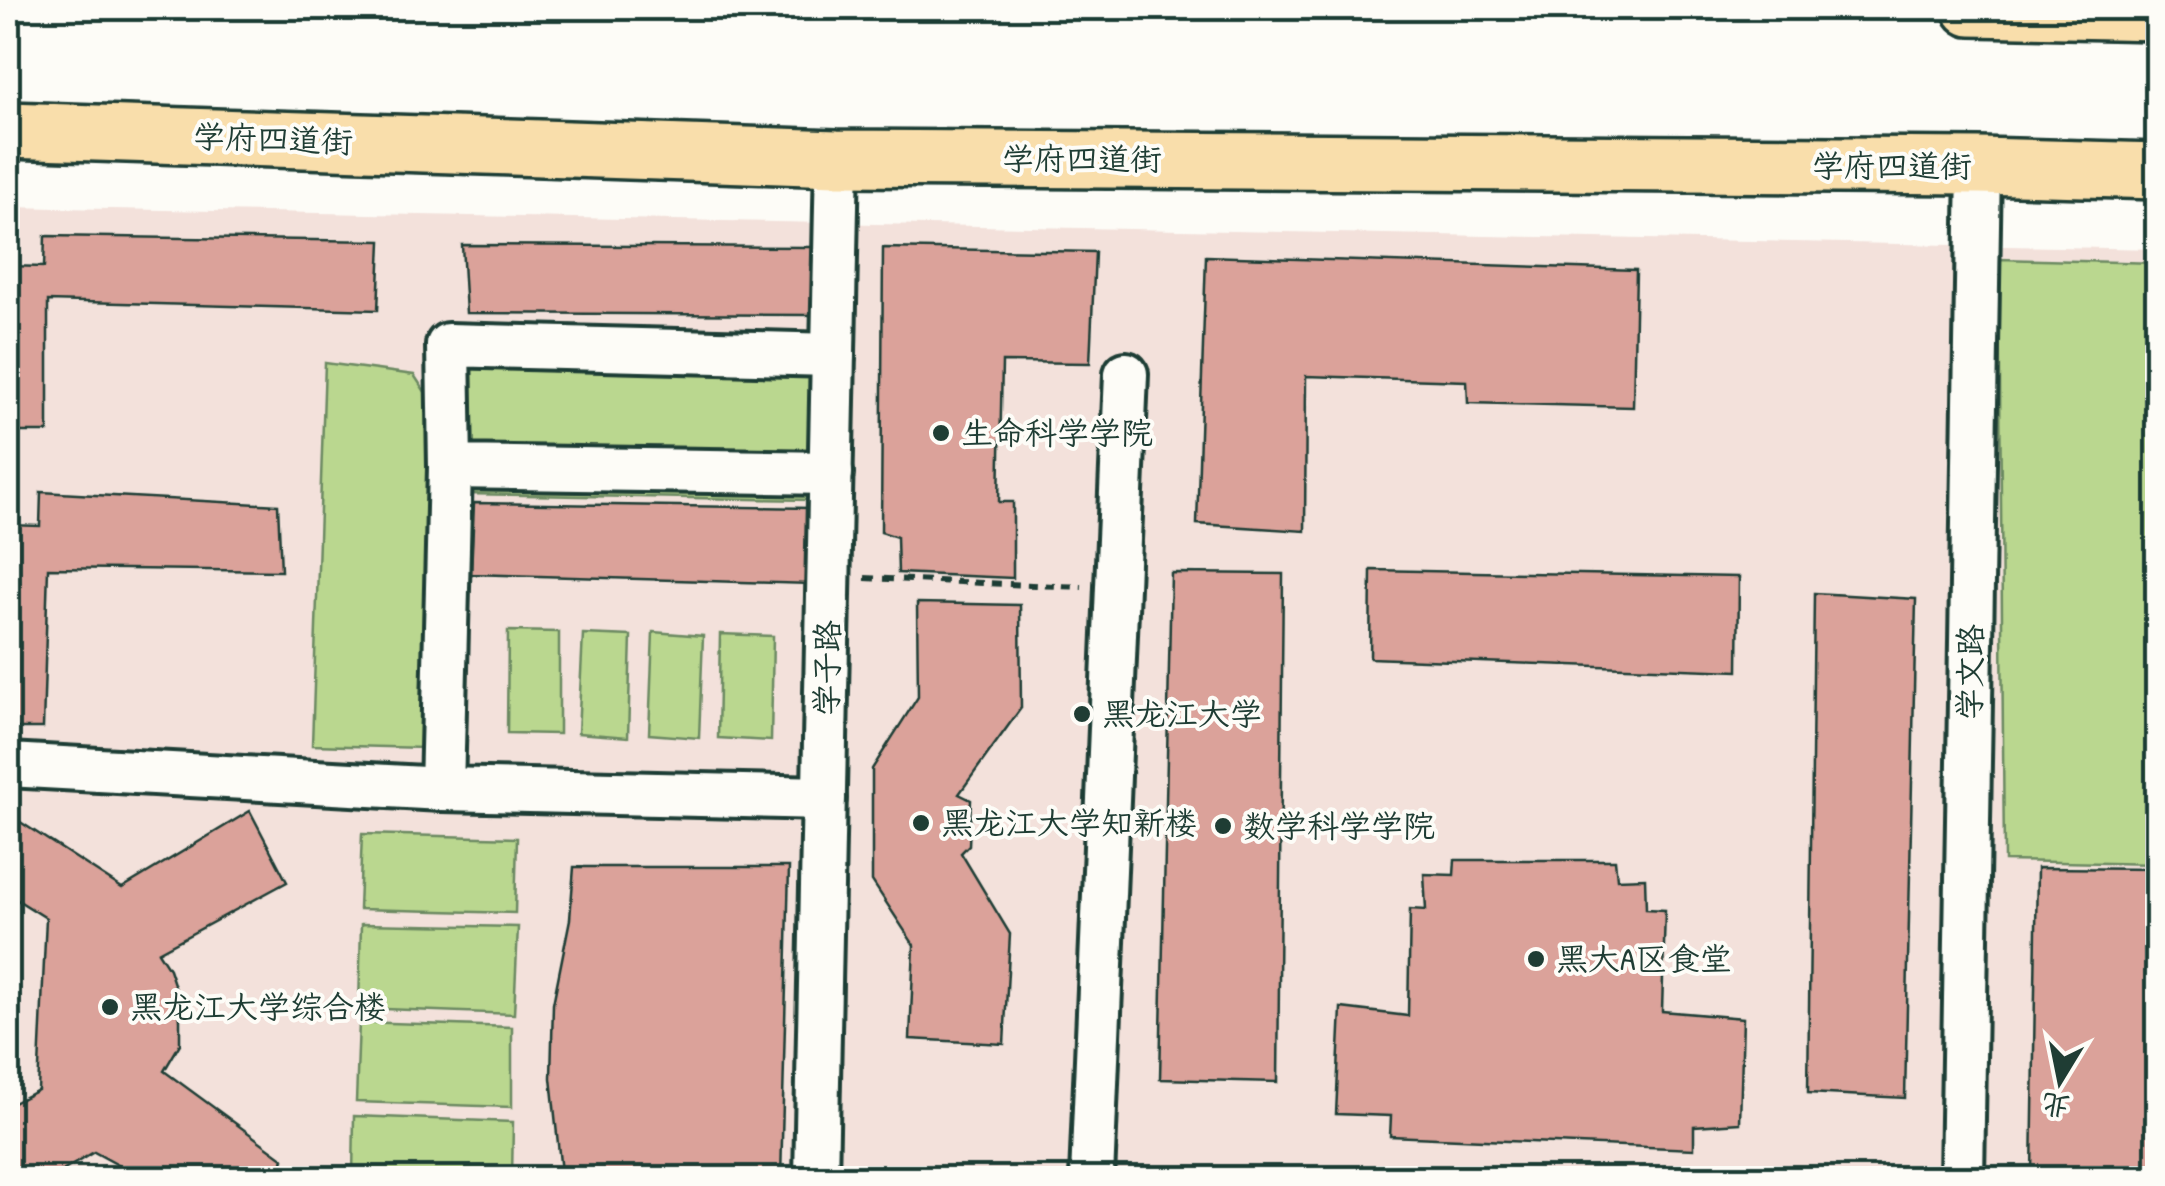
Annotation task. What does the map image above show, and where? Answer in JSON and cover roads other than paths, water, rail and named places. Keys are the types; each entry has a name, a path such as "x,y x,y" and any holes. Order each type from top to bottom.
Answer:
{"main road":[{"path":"1970,8 2158,12"},
{"name":"学府四道街","path":"8,130 838,158 1979,166 2158,171"}],"street":[{"name":"学子路","path":"816,1178 838,158"},
{"name":"学文路","path":"1962,1178 1979,166"},
{"path":"442,790 450,467 448,345 833,355"},
{"path":"1092,1178 1126,374"},
{"path":"450,467 831,473"},
{"path":"8,765 442,790 824,798"}],"place":[{"name":"生命科学学院","path":"941,433"},
{"name":"黑龙江大学","path":"1082,714"},
{"name":"黑龙江大学知新楼","path":"921,823"},
{"name":"数学科学学院","path":"1223,826"},
{"name":"黑大A区食堂","path":"1536,959"},
{"name":"黑龙江大学综合楼","path":"110,1007"}]}
